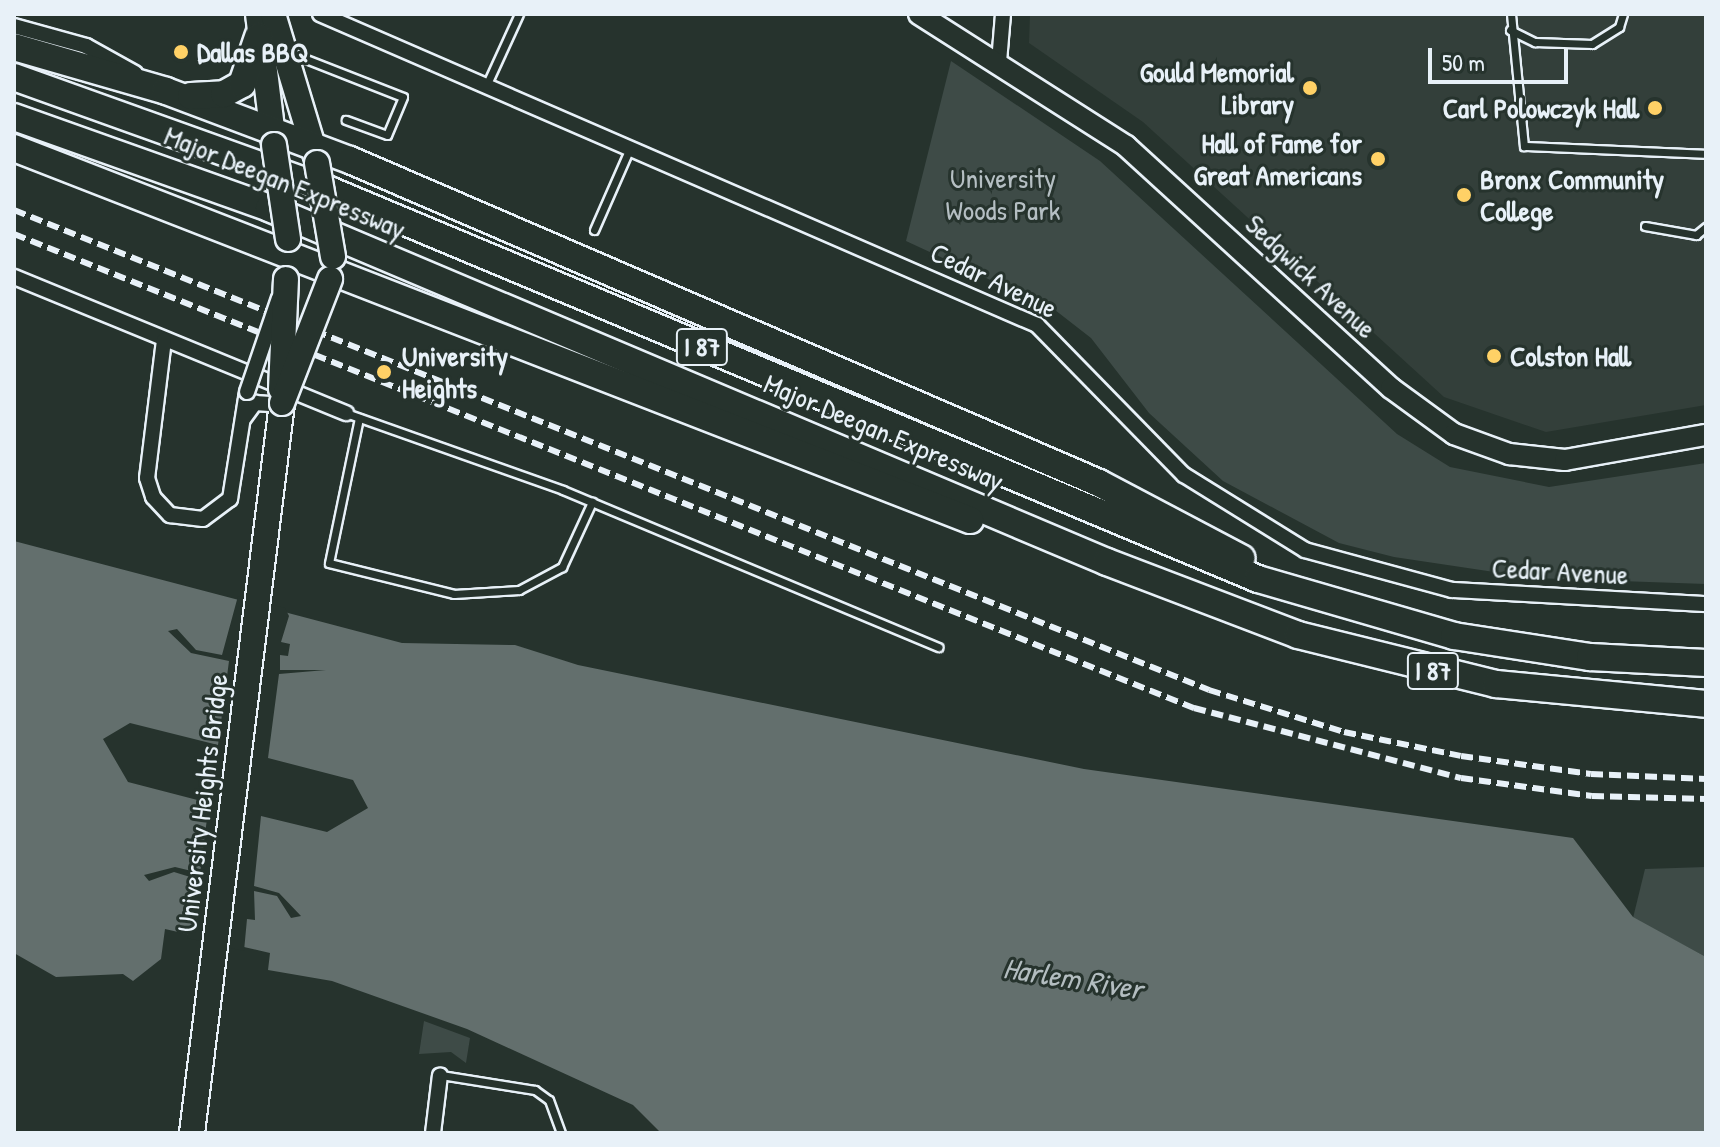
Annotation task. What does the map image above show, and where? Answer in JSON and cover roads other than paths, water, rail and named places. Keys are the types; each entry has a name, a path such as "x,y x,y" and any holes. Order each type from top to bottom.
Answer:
{"highway":[{"path":"166,91 205,96 237,89 250,72 258,26"},
{"path":"14,47 166,91 1079,474 1248,561 1388,620"},
{"name":"Major Deegan Expressway","path":"14,77 269,166 1133,531 1388,620 1537,650 1706,663"},
{"name":"Major Deegan Expressway","path":"14,117 197,179 465,288 1170,588 1298,635 1431,671 1564,694 1706,704"},
{"path":"14,148 287,258 331,268 869,485 1170,588"}],"main road":[{"path":"273,14 288,52 316,154 331,268 282,404"},
{"name":"Sedgwick Avenue","path":"919,14 999,62 1126,146 1399,395 1454,434 1509,454 1565,460 1706,435"},
{"path":"258,26 287,258 282,404"},
{"name":"University Heights Bridge","path":"192,1133 282,404"}],"street":[{"name":"Cedar Avenue","path":"320,14 1037,325 1184,475 1305,550 1452,590 1706,604"},
{"path":"999,62 1003,14"},
{"name":"Major Deegan Expressway","path":"14,26 95,49 166,91"},
{"path":"164,340 147,473 162,509 194,520 224,506 236,485 247,392 287,258"},
{"path":"14,277 353,416"},
{"path":"243,422 255,403 282,404"},
{"path":"433,1133 440,1075"}],"lane":[{"path":"486,86 519,14"},
{"path":"1511,14 1510,30 1524,146 1706,154"},
{"path":"1510,30 1535,42 1592,44 1619,27 1623,14"},
{"path":"288,52 403,97 387,135 346,120"},
{"path":"594,230 630,148"},
{"path":"1645,226 1696,235 1706,227"},
{"path":"592,502 562,567 519,590 454,594 329,563 353,416 592,502 938,647"},
{"path":"440,1075 535,1090 549,1100 561,1133"}],"water":[{"name":"Harlem River","path":"14,541 402,643 515,645 578,665 1084,769 1573,838 1633,917 1706,957 1706,1133 661,1133 633,1105 467,1029 332,981 268,970 270,953 165,929 161,959 133,981 123,974 56,977 14,953"}],"railway":[{"path":"14,210 1209,690 1344,732 1461,756 1591,774 1706,779"},
{"path":"14,234 1194,708 1461,778 1592,796 1706,799"}],"place":[{"name":"Dallas BBQ","path":"181,52"},
{"name":"Gould Memorial Library","path":"1310,88"},
{"name":"Carl Polowczyk Hall","path":"1655,108"},
{"name":"Hall of Fame for Great Americans","path":"1378,159"},
{"name":"Bronx Community College","path":"1464,195"},
{"name":"Colston Hall","path":"1494,356"},
{"name":"University Heights","path":"384,372"}],"park label":[{"name":"University Woods Park","path":"1003,194"}]}
